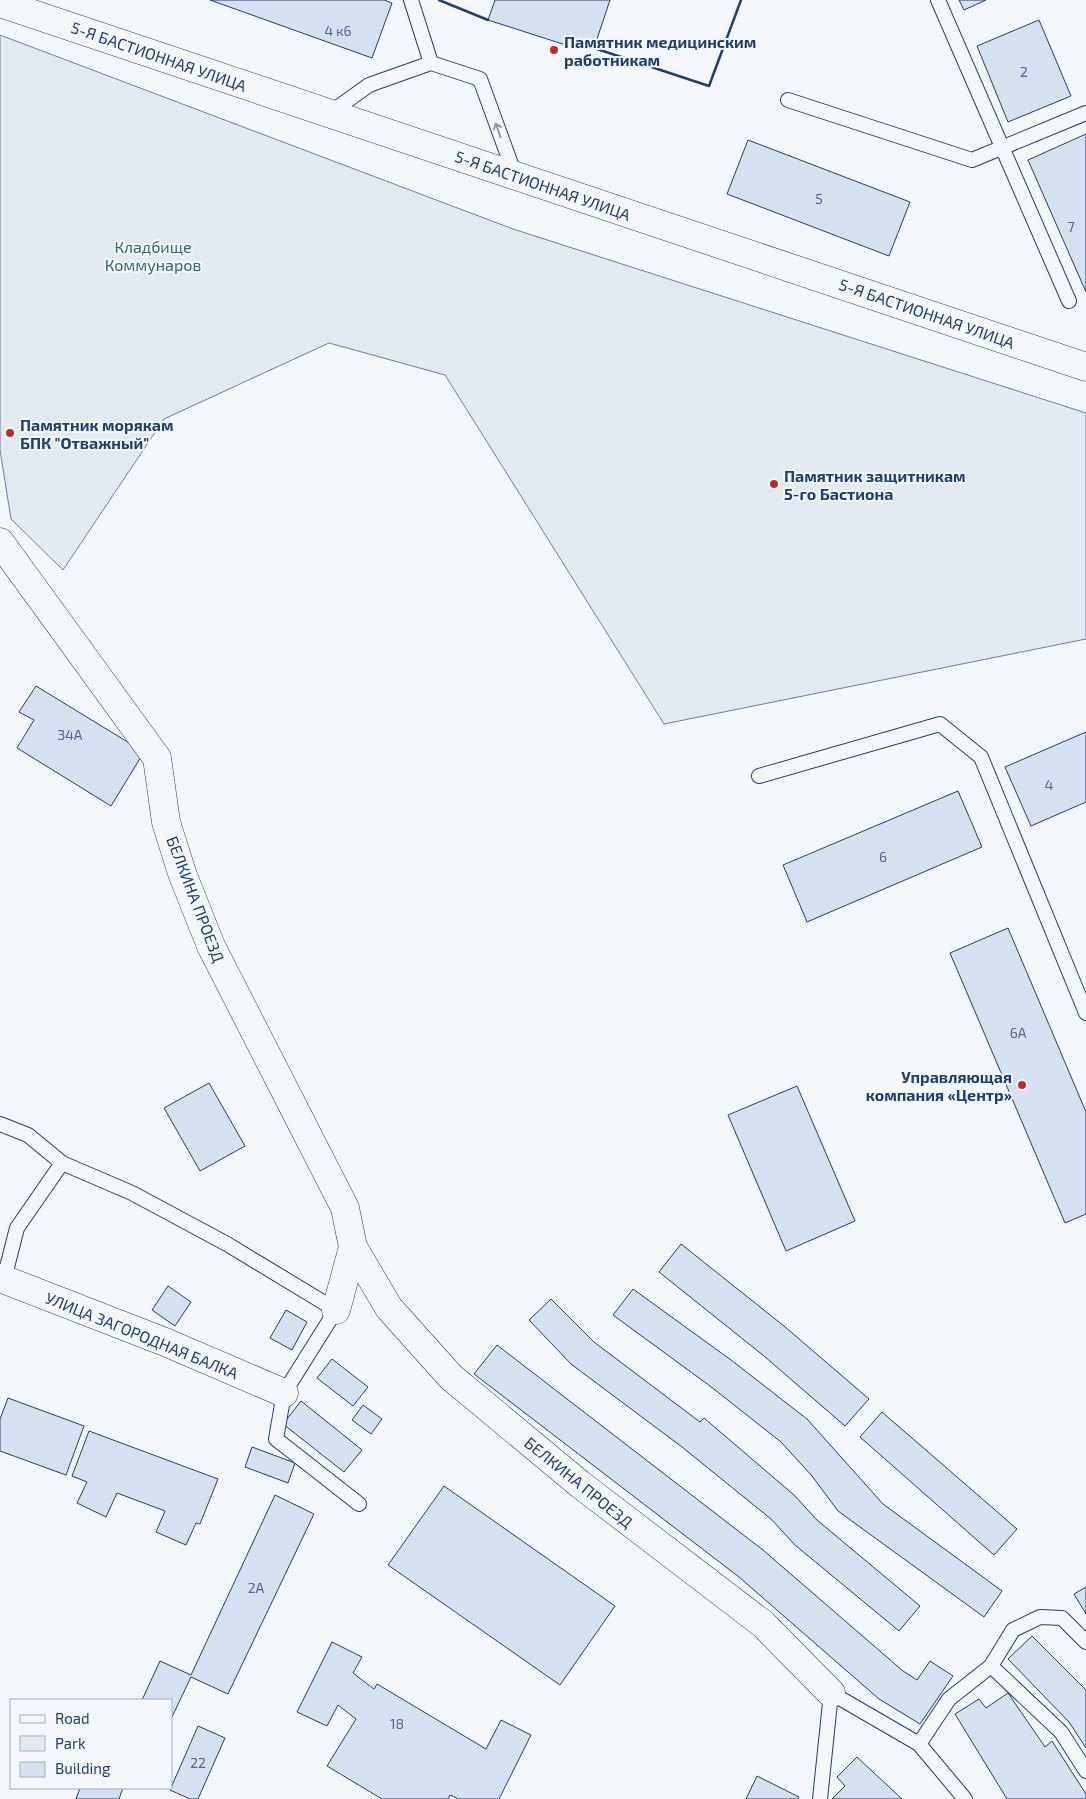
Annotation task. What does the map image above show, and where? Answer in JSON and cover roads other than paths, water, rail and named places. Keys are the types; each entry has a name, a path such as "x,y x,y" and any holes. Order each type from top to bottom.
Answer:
{"street":[{"name":"5-Я БАСТИОННАЯ УЛИЦА","path":"1,4 1086,367"},
{"name":"БЕЛКИНА ПРОЕЗД","path":"0,542 157,758 166,822 182,873 211,946 345,1208 353,1247 389,1308 451,1377 581,1485 762,1624 831,1693"},
{"name":"БЕЛКИНА ПРОЕЗД","path":"336,1310 353,1247"},
{"name":"УЛИЦА ЗАГОРОДНАЯ БАЛКА","path":"2,1279 166,1342 284,1393"}],"lane":[{"path":"411,0 431,63"},
{"path":"938,0 1069,301"},
{"path":"330,113 369,85 431,63 480,79 515,175"},
{"path":"788,100 972,160 1086,112"},
{"path":"759,776 940,724 981,757 1086,1013"},
{"path":"0,1124 28,1135 62,1163 132,1193 226,1244 336,1310 284,1393 276,1439 359,1504"},
{"path":"2,1279 17,1228 62,1163"},
{"path":"919,1744 949,1699 991,1666 1013,1630 1040,1617 1062,1618 1086,1642"},
{"path":"991,1666 1061,1732 1086,1771"},
{"path":"820,1799 831,1693 919,1744 965,1799"}],"place":[{"name":"Памятник медицинским работникам","path":"554,50"},
{"name":"Памятник морякам БПК \"Отважный\"","path":"10,433"},
{"name":"Памятник защитникам 5-го Бастиона","path":"774,484"},
{"name":"Управляющая компания «Центр»","path":"1022,1085"}],"park label":[{"name":"Кладбище Коммунаров","path":"153,255"}]}
